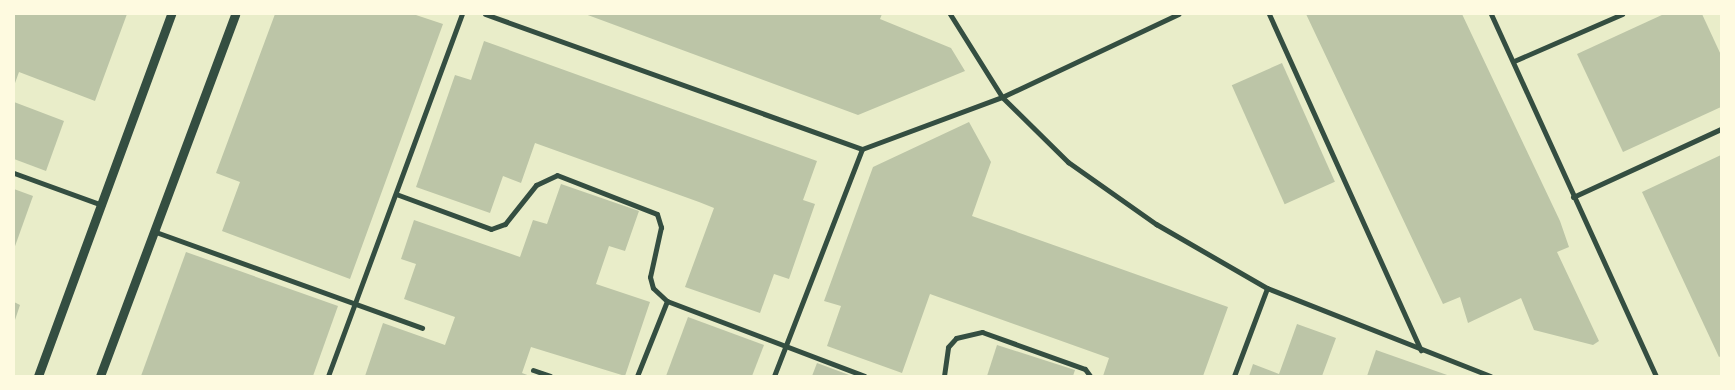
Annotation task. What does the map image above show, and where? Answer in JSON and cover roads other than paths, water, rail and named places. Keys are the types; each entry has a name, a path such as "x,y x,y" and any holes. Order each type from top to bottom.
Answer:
{"street":[{"path":"38,376 171,14"},
{"path":"100,376 236,14"},
{"path":"328,376 462,14"},
{"path":"485,14 862,149 1002,97 1178,14"},
{"path":"950,14 1002,97 1068,162 1119,198 1266,288 1490,376"},
{"path":"1269,14 1421,350"},
{"path":"1491,14 1514,61 1573,198 1656,376"},
{"path":"1514,61 1622,14"},
{"path":"1573,198 1721,129"},
{"path":"774,376 862,149"},
{"path":"14,173 102,205"},
{"path":"396,194 491,229 505,224 536,185 557,176 650,210 657,214 661,227 650,277 653,288 667,301 864,376"},
{"path":"153,232 422,328"},
{"path":"1234,376 1266,288"},
{"path":"637,376 667,301"},
{"path":"944,376 948,346 971,332 1086,369 1090,376"},
{"path":"533,370 550,376"}]}
